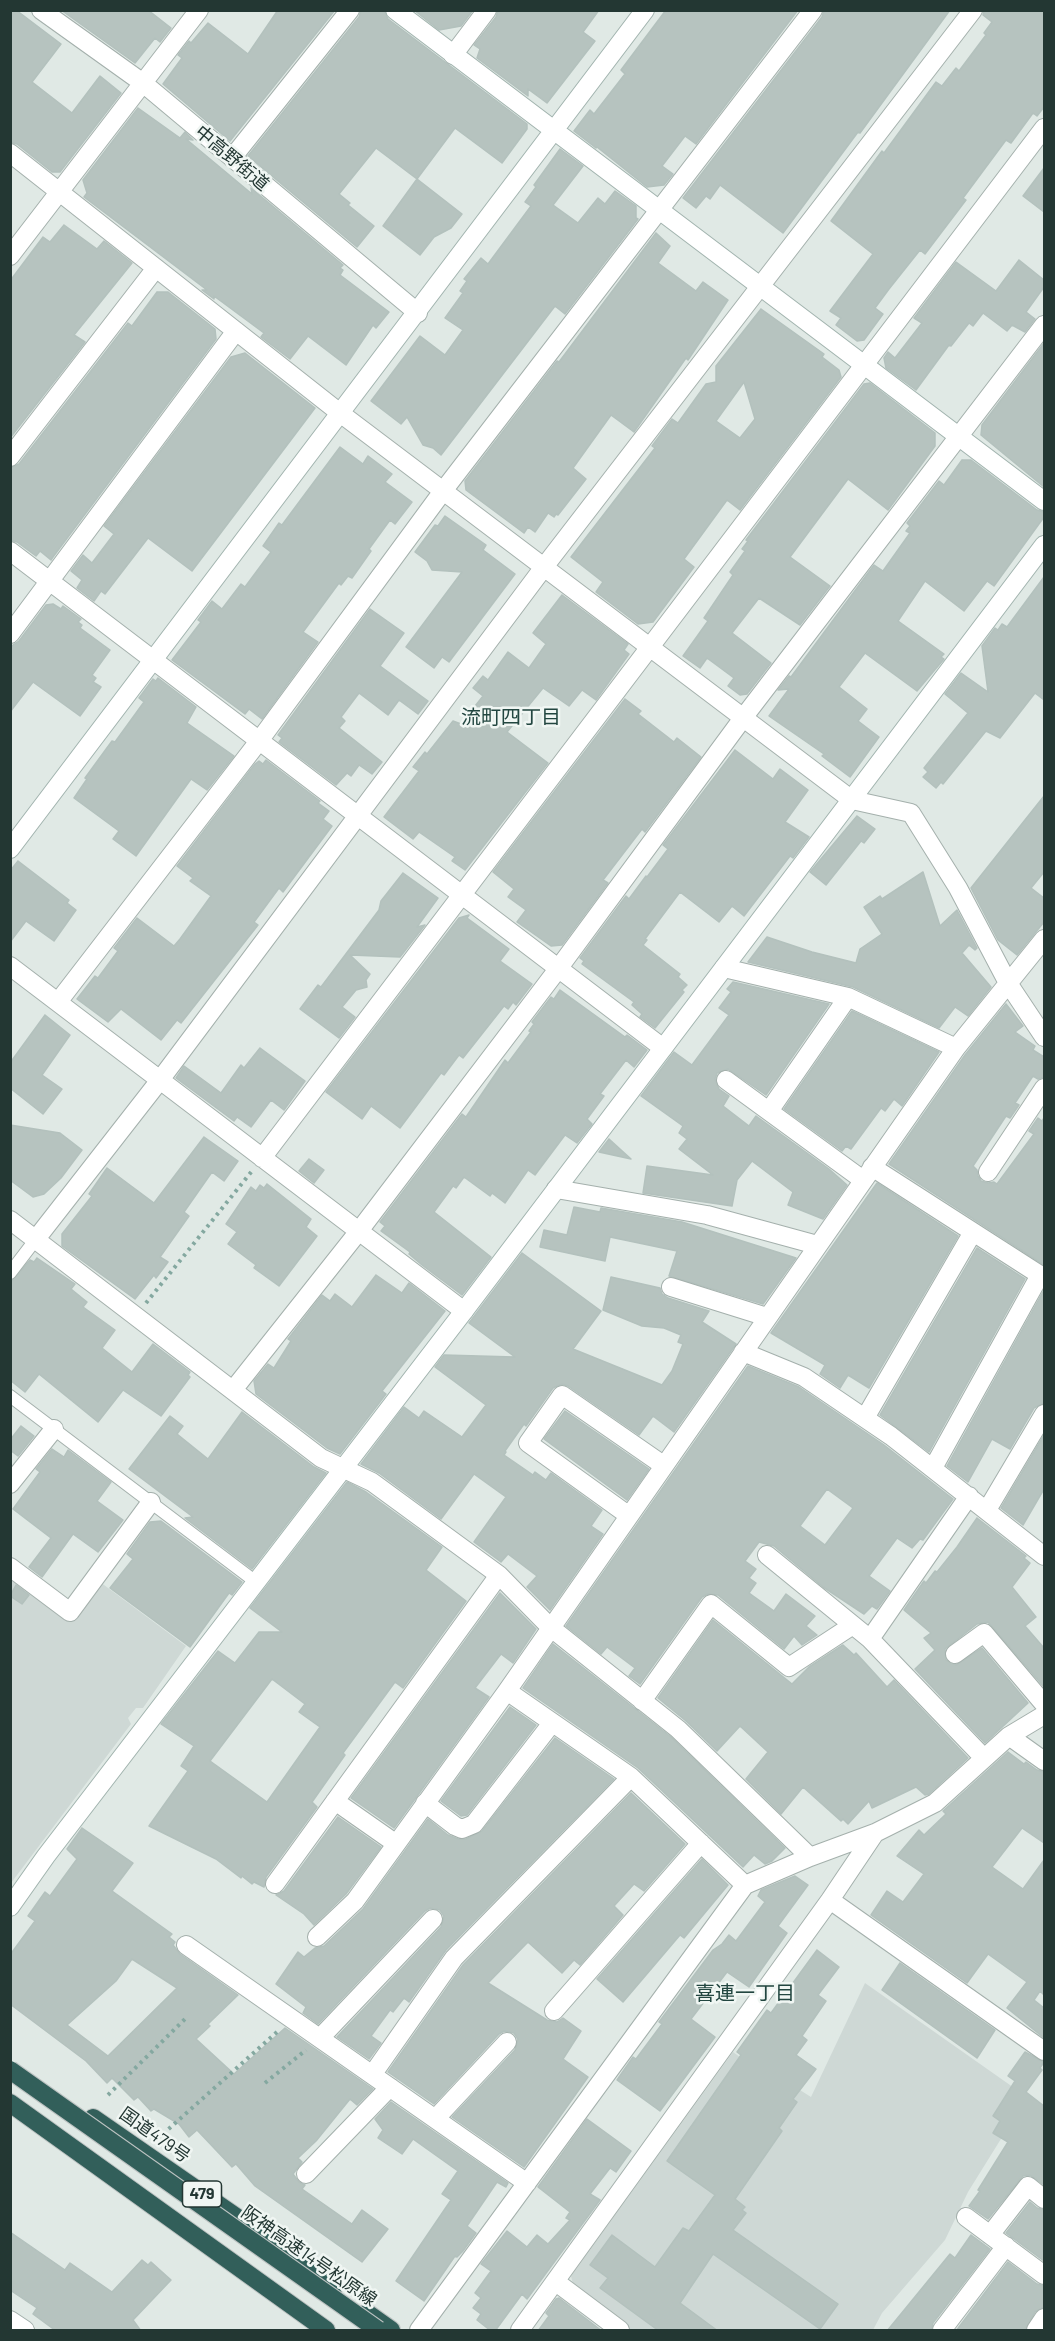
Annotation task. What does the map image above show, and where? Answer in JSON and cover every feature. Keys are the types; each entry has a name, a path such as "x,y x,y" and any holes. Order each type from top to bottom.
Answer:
{"highway":[{"name":"国道479号","path":"10,2061 262,2235 391,2331"},
{"name":"阪神高速14号松原線","path":"10,2070 378,2331"},
{"path":"10,2103 326,2331"},
{"name":"479","path":"10,2110 320,2331"}],"street":[{"path":"10,256 199,10"},
{"path":"232,158 350,10"},
{"path":"395,10 1044,501"},
{"path":"453,55 487,10"},
{"path":"10,849 418,313 645,10"},
{"path":"58,1002 259,741 443,491 813,10"},
{"path":"36,1239 160,1080 544,567 974,10"},
{"name":"中高野街道","path":"47,12 143,83 418,313"},
{"path":"262,1158 1044,128"},
{"path":"10,153 340,413 852,800 911,813 958,888 1008,983 1044,1038"},
{"path":"10,457 156,268"},
{"path":"233,1390 359,1231 558,969 743,718 1044,325"},
{"path":"10,634 236,332"},
{"path":"10,1906 1044,545"},
{"path":"10,551 663,1048"},
{"path":"317,1937 355,1901 507,1691 956,1048 1044,939"},
{"path":"10,966 464,1311"},
{"path":"724,968 848,997 956,1048"},
{"path":"769,1111 848,997"},
{"path":"726,1080 769,1111 868,1174 973,1232 1040,1275 933,1468"},
{"path":"988,1172 1044,1088"},
{"path":"556,1189 707,1215 817,1245"},
{"path":"10,1220 321,1458 372,1482 499,1575 550,1627 678,1729 810,1857"},
{"path":"865,1418 973,1232"},
{"path":"671,1287 767,1317"},
{"path":"743,1352 804,1377 865,1418 933,1468 1044,1556"},
{"path":"628,1515 528,1443 562,1395 663,1465"},
{"path":"987,1510 1044,1414"},
{"path":"10,1484 54,1429"},
{"path":"870,1638 969,1496"},
{"path":"10,1567 70,1612 151,1502"},
{"path":"767,1555 870,1638 984,1758"},
{"path":"274,1884 499,1575"},
{"path":"642,1701 711,1604 789,1667 853,1625"},
{"path":"955,1654 984,1633 1044,1704"},
{"path":"507,1691 631,1777 745,1885"},
{"path":"419,2331 745,1885 810,1857 875,1833 935,1803 1009,1736 1044,1715"},
{"path":"425,1803 454,1826 462,1829 474,1824 552,1723"},
{"path":"1009,1736 1044,1761"},
{"path":"372,2075 454,1958 631,1777"},
{"path":"336,1801 395,1844"},
{"path":"520,2331 830,1900 875,1833"},
{"path":"554,2012 701,1843"},
{"path":"830,1900 1044,2051"},
{"path":"320,2038 433,1919"},
{"path":"186,1945 527,2183"},
{"path":"436,2118 507,2042"},
{"path":"306,2174 390,2087"},
{"path":"990,2235 1028,2187 1044,2199"},
{"path":"966,2217 1044,2275"},
{"path":"942,2331 1006,2246"},
{"path":"556,2282 620,2331"},
{"path":"1036,2331 1044,2318"},
{"path":"10,2320 25,2331"}],"lane":[{"path":"10,1273 36,1239"},
{"path":"10,1396 256,1582"}],"path":[{"path":"137,1316 262,1158"},
{"path":"108,2095 186,2018"},
{"path":"163,2134 292,2018"},
{"path":"265,2083 320,2038"}],"shaded area":[{"path":"10,1577 70,1622 100,1582 186,1646 143,1708 136,1708 128,1718 131,1724 11,1883"},
{"path":"865,1983 1027,2097 968,2192 945,2240 882,2313 873,2330 631,2330 574,2288 571,2276 733,2052 780,2086 784,2080 811,2097"}],"building":[{"path":"10,10 16,10 61,44 32,82 72,113 100,76 121,93 60,172 52,172 17,144 10,142"},
{"path":"61,10 148,10 171,28 160,42 155,38 135,63"},
{"path":"278,10 335,10 230,141 163,84 182,58 178,55 208,23 248,54"},
{"path":"361,10 384,10 388,19 527,124 527,129 502,163 455,128 417,179 376,148 339,194 350,203 348,205 374,226 357,247 248,156 359,17"},
{"path":"414,10 473,10 461,26 439,30"},
{"path":"498,10 599,10 583,32 595,41 547,103 528,89 528,96 477,58 480,49 474,45 496,17"},
{"path":"666,10 798,10 696,144 685,136 662,166 673,174 664,185 647,187 574,131 590,110 594,114 625,74 621,70"},
{"path":"824,10 950,10 783,233 720,185 710,199 706,196 696,208 683,198 822,17"},
{"path":"984,10 1044,10 1044,107 1037,116 1033,113 1011,143 1006,140 963,198 966,200 925,254 920,250 889,289 875,308 883,314 864,340 857,341 836,325 841,318 830,311 873,254 831,221 936,82 942,86 956,68 959,71 986,35 984,33 992,22 983,15"},
{"path":"138,108 180,138 185,132 193,140 186,139 252,194 251,188 343,265 340,268 343,270 340,275 389,312 376,328 373,325 346,365 308,336 290,359 261,337 264,333 214,296 214,299 202,290 207,290 84,197 87,193 83,180"},
{"path":"560,149 583,166 553,205 578,223 598,198 605,204 615,191 636,206 636,218 638,219 565,314 555,306 441,455 433,448 423,445 407,417 401,424 371,401 420,336 445,355 463,330 445,318 463,293 460,291 467,281 464,279 481,258 488,264 531,206 525,202 536,187 534,185"},
{"path":"1044,168 1044,212 1023,196"},
{"path":"417,179 462,214 451,228 434,237 420,255 383,226"},
{"path":"64,225 97,249 104,241 132,263 74,335 85,342 10,438 10,281 43,237 50,242"},
{"path":"656,233 670,246 658,263 696,291 703,282 728,300 688,360 686,358 634,432 611,415 573,468 586,479 558,515 554,517 548,513 535,532 528,527 524,533 466,490 465,481 557,361 559,362"},
{"path":"1019,260 1044,280 1044,287 1026,312 1035,319 1025,332 1012,325 1007,331 983,313 973,326 969,323 951,346 949,345 916,390 886,368 884,358 888,352 895,358 922,323 914,318 956,262 996,291"},
{"path":"157,292 168,292 215,329 216,339 51,560 40,551 36,556 17,542 10,540 10,468 19,464 128,323 132,326"},
{"path":"761,309 824,354 822,357 839,370 841,377 740,510 727,500 684,559 694,567 653,622 638,624 596,592 603,582 571,557 655,448 652,446 672,419 678,423 706,384 716,382 716,366","holes":["744,382 755,419 740,438 716,421"]},
{"path":"1044,343 1044,487 981,435 982,425"},
{"path":"245,353 315,408 192,571 148,538 105,594 101,591 94,601 77,588 82,580 71,571 83,555 92,563 114,534 104,526 231,357"},
{"path":"870,383 935,433 935,446 888,510 848,479 790,557 830,586 800,625 759,598 732,633 771,663 747,694 740,695 728,686 734,678 707,658 700,668 683,656 708,621 704,618 733,575 730,572 745,551 742,549 748,541 746,540 864,384"},
{"path":"340,447 363,464 368,456 392,474 385,482 412,502 395,524 390,520 352,578 348,576 341,585 339,583 303,632 318,642 262,719 249,709 245,714 172,660 201,622 198,620 212,601 222,609 241,584 245,587 271,552 263,546 279,523 282,525"},
{"path":"962,460 971,460 1037,510 1044,512 1044,517 994,586 987,581 964,611 925,581 898,621 944,654 941,657 944,659 917,691 865,653 839,687 867,709 858,721 879,737 850,777 822,756 824,754 769,716 789,689 778,690 789,676 791,677 874,565 883,571 910,533 906,531 910,526 907,523 939,481 944,485"},
{"path":"445,516 486,545 483,550 515,574 449,662 442,657 434,668 406,647 462,572 432,570 427,561 415,552 435,525 438,526"},
{"path":"1044,577 1044,700 1035,693 1000,738 986,731 943,784 941,782 936,788 923,777 928,772 924,768 968,713 945,694 961,673 988,692 982,646 995,628 998,630 1002,624 1007,627"},
{"path":"562,595 628,644 624,650 629,654 596,700 582,690 569,706 543,688 507,732 548,763 465,870 452,861 455,857 419,832 413,839 384,817 419,771 413,767 425,752 427,754 453,721 461,724 483,696 473,688 483,676 488,680 508,652 529,668 546,644 533,633"},
{"path":"53,604 61,609 63,606 81,619 78,622 82,625 80,628 110,650 92,675 96,678 93,682 101,687 80,716 33,682 10,712 10,647 19,641 46,605"},
{"path":"370,609 404,633 380,666 428,701 418,714 399,700 388,715 359,693 341,717 345,721 339,728 382,762 372,774 359,765 351,776 347,773 336,785 279,742 282,738 278,735"},
{"path":"158,678 196,707 187,723 234,756 207,790 191,779 136,856 113,839 119,831 74,798 87,779 85,778 144,702 139,698 153,679 156,681"},
{"path":"625,699 641,711 638,714 674,742 677,738 701,757 645,832 642,829 603,880 608,883 562,945 551,946 517,922 526,910 508,897 514,889 493,872"},
{"path":"735,750 773,779 780,769 808,790 785,822 809,837 793,858 790,856 744,916 732,906 719,922 680,892 643,945 680,974 678,977 687,985 655,1028 640,1017 642,1014 632,1005 634,1002 582,964 584,961 580,958 626,896 629,899 668,849 663,845"},
{"path":"266,760 320,801 318,803 329,811 323,819 332,826 283,892 279,888 254,922 258,925 181,1023 177,1020 161,1040 121,1009 108,1022 77,999 95,976 98,978 118,951 114,948 137,918 174,946 180,939 211,896 190,881 193,878 177,866 255,764 259,761 263,764"},
{"path":"1044,796 1044,872 1031,888 1044,898 1044,922 1017,955 998,940 971,888"},
{"path":"857,816 875,829 864,843 861,841 826,885 810,872"},
{"path":"18,861 69,900 67,903 76,910 54,941 26,921 10,942 10,871"},
{"path":"923,872 940,926 957,910 977,948 975,950 969,945 962,953 991,987 968,1016 955,1007 939,1028 853,987 748,962 767,937 856,963 860,949 882,934 864,907 880,896 882,899"},
{"path":"403,873 438,898 417,927 425,925 400,957 350,955 370,974 366,980 367,987 356,990 342,1007 355,1017 339,1038 300,1009 318,985 321,987 379,910 381,901"},
{"path":"469,915 467,918 509,949 500,961 532,984 516,1005 513,1002 508,1009 504,1006 463,1058 459,1055 444,1075 441,1073 400,1128 371,1106 362,1119 326,1092 459,918"},
{"path":"733,982 829,1004 766,1095 728,1069 717,1073 715,1079 719,1089 729,1096 723,1106 749,1126 756,1116 829,1169 847,1185 823,1219 788,1205 793,1192 752,1161 737,1180 732,1206 643,1193 647,1166 713,1175 679,1149 687,1139 679,1133 683,1126 641,1096 674,1052 692,1065 729,1015 719,1008 731,992 727,989"},
{"path":"560,990 647,1050 634,1067 626,1060 600,1094 604,1096 587,1119 592,1124 577,1143 565,1135 535,1175 528,1170 505,1203 492,1193 490,1196 464,1177 456,1188 453,1186 434,1212 491,1257 462,1295 381,1231 385,1226 380,1222 462,1114 466,1117 505,1060 508,1063 531,1032 529,1031 534,1024 532,1022 551,997 554,999"},
{"path":"1006,1004 1023,1026 1015,1032 1035,1046 1033,1050 1044,1057 1044,1077 1038,1079 1033,1076 1015,1103 1019,1105 1010,1118 1006,1116 973,1166 981,1181 997,1184 1034,1134 1029,1131 1038,1118 1042,1121 1044,1118 1044,1265 889,1164 965,1055"},
{"path":"852,1011 939,1052 902,1106 894,1099 885,1111 881,1108 851,1149 846,1146 842,1151 784,1109"},
{"path":"45,1015 70,1035 42,1075 62,1089 43,1114 10,1088 10,1063"},
{"path":"260,1048 305,1081 284,1110 271,1100 251,1127 237,1117 234,1121 176,1078 184,1066 221,1093 241,1065 244,1068"},
{"path":"10,1125 60,1133 82,1150 61,1178 44,1194 33,1197 10,1180"},
{"path":"204,1137 238,1161 224,1181 212,1172 184,1212 189,1216 160,1257 168,1262 135,1299 62,1246 62,1234 92,1196 89,1194 107,1168 154,1203"},
{"path":"609,1139 631,1159 599,1152"},
{"path":"309,1159 324,1170 314,1183 299,1171"},
{"path":"877,1183 958,1236 869,1388 848,1375 840,1388 820,1374 825,1365 771,1333"},
{"path":"267,1184 311,1219 306,1227 317,1236 279,1286 254,1268 256,1265 228,1244 237,1232 226,1224 251,1187 256,1191 260,1185 264,1188"},
{"path":"574,1207 600,1212 601,1208 682,1222 796,1258 763,1304 669,1276 677,1251 610,1237 605,1261 540,1247 544,1230 567,1235"},
{"path":"977,1248 1025,1279 929,1452 880,1415"},
{"path":"522,1253 601,1311 573,1349 662,1385 672,1371 683,1344 678,1342 681,1335 664,1328 642,1326 603,1310 611,1277 660,1288 662,1294 668,1298 709,1311 702,1322 736,1344 674,1432 653,1416 639,1435 562,1384 553,1388 505,1451 504,1455 533,1475 535,1472 546,1480 551,1473 602,1510 591,1526 603,1534 550,1610 527,1587 537,1576 508,1554 501,1562 474,1542 506,1497 474,1474 441,1519 379,1473 361,1464 404,1407 419,1418 424,1411 462,1437 486,1405 435,1367 444,1355 515,1357 469,1323"},
{"path":"37,1258 75,1284 71,1289 87,1302 83,1307 115,1330 102,1348 132,1372 153,1344 190,1372 188,1375 190,1377 161,1416 123,1390 98,1422 39,1374 25,1392 10,1380 10,1283 30,1260 34,1262"},
{"path":"376,1275 402,1293 409,1283 445,1311 382,1391 386,1394 340,1454 327,1448 256,1394 254,1381 268,1364 274,1368 291,1341 288,1339 322,1295 330,1301 335,1294 352,1307"},
{"path":"1044,1290 1044,1403 1034,1408 1010,1449 992,1439 968,1482 947,1466"},
{"path":"748,1366 799,1387 884,1445 953,1499 923,1540 920,1539 912,1548 897,1538 869,1576 890,1591 877,1609 872,1606 864,1614 823,1587 774,1546 759,1542 745,1561 756,1569 749,1578 756,1583 749,1593 774,1611 786,1594 815,1616 806,1626 817,1635 802,1645 794,1636 784,1649 718,1595 707,1594 702,1597 640,1684 629,1676 635,1668 607,1647 601,1654 566,1626","holes":["827,1489 853,1508 825,1545 800,1526"]},
{"path":"565,1411 649,1469 627,1500 544,1439"},
{"path":"242,1412 314,1467 326,1473 252,1569 185,1518 193,1517 129,1469 170,1416 183,1426 177,1434 208,1459"},
{"path":"21,1426 34,1436 18,1456 10,1450 10,1440"},
{"path":"1044,1435 1044,1489 1023,1525 1001,1508"},
{"path":"52,1449 64,1457 68,1450 111,1482 97,1501 123,1520 98,1552 73,1534 42,1577 29,1567 51,1538 13,1509 40,1472 36,1469"},
{"path":"347,1482 366,1492 442,1547 426,1570 466,1601 403,1688 395,1682 343,1753 345,1755 312,1802 317,1807 266,1877 264,1887 254,1882 252,1884 216,1859 149,1826 188,1771 181,1766 194,1746 161,1724 218,1651 235,1663 259,1632 282,1632 250,1608","holes":["272,1679 305,1704 299,1712 320,1727 267,1802 210,1761"]},
{"path":"977,1518 1026,1556 1024,1558 1030,1563 1012,1587 1036,1617 1025,1626 1044,1648 1044,1687 988,1622 977,1624 945,1649 946,1660 956,1665 982,1648 1028,1703 985,1743 915,1669 935,1650 924,1638 931,1633 904,1610 924,1581 926,1583 935,1571 937,1572 957,1547"},
{"path":"161,1521 242,1582 232,1595 229,1593 190,1647 110,1588 133,1559 127,1554 150,1522"},
{"path":"16,1585 29,1595 22,1604 10,1596"},
{"path":"500,1593 536,1629 513,1663 501,1654 475,1688 489,1697 394,1828 351,1798"},
{"path":"713,1620 792,1684 809,1667 843,1645 854,1655 856,1653 887,1687 894,1680 968,1758 929,1794 925,1795 916,1787 872,1808 869,1801 848,1824 843,1819 841,1821 803,1787 781,1814 746,1779 768,1752 740,1726 717,1751 658,1698"},
{"path":"553,1644 671,1737 785,1848 772,1861 765,1864 754,1855 743,1867 638,1768 523,1688"},
{"path":"510,1707 536,1725 467,1815 461,1816 441,1801"},
{"path":"555,1738 614,1779 446,1950 409,2002 404,1998 393,2012 390,2010 371,2036 381,2043 369,2059 337,2037 441,1927 444,1916 440,1910 430,1908 425,1911 318,2024 303,2013 306,2007 276,1984 298,1952 304,1957 315,1948 324,1946 363,1909 428,1819 448,1835 458,1839 466,1839 482,1831"},
{"path":"1008,1752 1024,1764 1026,1762 1044,1772 1044,1843 1022,1828 992,1867 1023,1889 1044,1860 1044,1995 1040,1991 1034,2000 1044,2008 1044,2038 1007,2008 1027,1982 988,1954 967,1983 871,1915 887,1891 903,1902 924,1874 897,1856 919,1830 924,1835 946,1814 943,1811"},
{"path":"631,1793 685,1844 644,1891 634,1884 614,1906 623,1915 580,1965 574,1960 562,1973 528,1942 488,1983 547,2020 557,2022 563,2018 581,2031 563,2059 588,2077 524,2167 452,2117 515,2050 518,2039 514,2033 504,2031 499,2034 434,2104 388,2072 463,1965"},
{"path":"338,1817 381,1847 346,1894 314,1925 304,1914 276,1895 284,1891"},
{"path":"82,1828 133,1863 112,1891 172,1934 169,1937 175,1942 173,1945 180,1954 238,1995 196,2039 234,2074 285,2028 373,2089 357,2105 350,2099 316,2141 298,2158 302,2162 293,2174 299,2182 305,2185 302,2189 352,2224 362,2210 388,2229 362,2262 255,2186 236,2164 232,2167 197,2130 189,2137 179,2124 154,2109 151,2111 138,2097 134,2100 112,2078 107,2083 86,2061 10,2004 10,1955 35,1921 28,1916 45,1892 50,1896 77,1859 67,1849","holes":["132,1959 177,1988 108,2056 67,2025 116,1981"]},
{"path":"702,1859 728,1885 684,1938 680,1935 623,2002 597,1979"},
{"path":"795,1876 808,1885 778,1926 787,1933 749,1987 727,1972 691,2019 715,2037 660,2111 617,2080 633,2057 636,2059 662,2024 659,2022 713,1950 729,1935 736,1941 765,1902 758,1896 761,1890"},
{"path":"817,1950 839,1967 818,1995 826,2001 802,2036 807,2040 796,2055 816,2069 793,2099 797,2102 779,2128 782,2131 735,2199 745,2207 742,2210 746,2213 733,2230 838,2304 820,2329 713,2254 680,2303 718,2331 659,2331 600,2288 608,2278 590,2265 612,2235 655,2267 683,2228 689,2231 715,2195 667,2161 741,2055 737,2052 767,2010 771,2013"},
{"path":"900,1963 995,2030 977,2058 882,1990"},
{"path":"1025,2052 1044,2062 1040,2068 1042,2070 1026,2092 1044,2106 1044,2185 1030,2175 1023,2176 988,2219 969,2206 1008,2142 993,2133 1000,2121 993,2116 1015,2081 1008,2076"},
{"path":"391,2102 508,2183 506,2187 497,2182 467,2226 476,2233 463,2251 457,2257 455,2256 424,2301 396,2281 451,2200 442,2194 458,2171 413,2139 402,2154 378,2138 383,2130 375,2119"},
{"path":"587,2119 631,2151 616,2172 610,2168 590,2194 600,2200 527,2299 522,2294 495,2331 491,2331 477,2320 481,2314 473,2308 481,2298 475,2293 491,2271 481,2264 507,2231 527,2247 537,2235 548,2244 570,2220 566,2218 570,2212 538,2187"},
{"path":"1030,2202 1044,2210 1044,2261 1006,2233"},
{"path":"10,2232 65,2270 70,2263 112,2292 142,2260 148,2265 151,2262 171,2280 133,2320 141,2331 56,2331 33,2314 37,2308 10,2290"},
{"path":"971,2235 990,2249 933,2323 931,2331 887,2331 950,2254 955,2258"},
{"path":"1008,2262 1037,2284 1044,2286 1044,2307 1035,2312 1025,2331 956,2331"},
{"path":"559,2298 602,2331 538,2331 549,2316 546,2313"}],"district":[{"name":"流町四丁目","path":"511,717"},
{"name":"喜連一丁目","path":"745,1993"}]}
